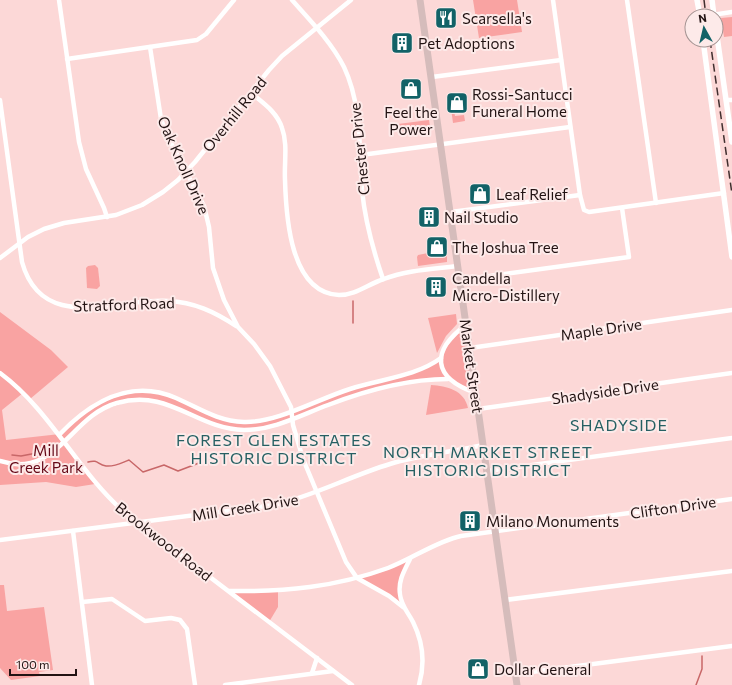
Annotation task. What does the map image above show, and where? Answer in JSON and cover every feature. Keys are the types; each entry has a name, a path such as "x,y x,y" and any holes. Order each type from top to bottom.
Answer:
{"main road":[{"name":"Market Street","path":"420,0 517,685"}],"street":[{"path":"59,0 81,154 92,185 104,208 106,217"},
{"path":"67,58 191,41 200,38 210,30 234,0"},
{"name":"Chester Drive","path":"292,0 337,55 348,78 356,109 366,219 383,279"},
{"name":"Overhill Road","path":"0,258 36,233 53,226 106,217 130,210 152,199 174,184 187,171 282,56 351,0"},
{"path":"553,0 570,127 583,208 588,212 724,193"},
{"path":"628,0 656,203"},
{"name":"Oak Knoll Drive","path":"150,47 162,119 168,137 199,195 206,214 211,258 216,280 224,300 238,327 254,344 270,366 291,411 303,459 318,492 340,551 357,578 389,596 403,607"},
{"path":"704,48 732,257"},
{"path":"719,48 729,100 732,142"},
{"path":"432,78 561,60"},
{"path":"250,93 273,112 283,130 288,216 298,262 305,276 320,290 340,295 359,291 383,279 408,273 458,266"},
{"name":"Stratford Road","path":"0,100 22,262 29,281 40,294 56,304 78,308 155,301 192,304 213,312 238,327"},
{"path":"361,156 570,127"},
{"path":"451,212 580,195"},
{"path":"460,280 629,256 622,208"},
{"name":"Maple Drive","path":"470,348 732,310"},
{"path":"467,324 449,339 442,352 442,368 448,379 476,394"},
{"path":"60,434 89,408 114,395 135,392 152,392 172,396 211,415 236,421 257,421 291,411 369,383 423,370 441,358"},
{"name":"Brookwood Road","path":"0,373 30,399 60,434 95,484 118,507 352,685"},
{"name":"Shadyside Drive","path":"478,408 732,373"},
{"path":"0,461 15,464 36,462 46,457 65,442 90,416 117,403 148,400 165,403 179,408 207,423 233,429 258,429 292,419 371,391 414,380 448,379"},
{"path":"369,383 371,391"},
{"path":"179,408 182,401"},
{"path":"487,471 732,438"},
{"name":"Mill Creek Drive","path":"0,540 274,505 318,492 363,473 391,464 430,454 483,445"},
{"name":"Clifton Drive","path":"229,591 299,589 357,578 410,559 456,537 732,498"},
{"path":"74,531 92,685"},
{"name":"Oak Knoll Drive","path":"410,559 400,584 400,594 403,607 415,627 422,648 422,664 418,685"},
{"path":"505,600 732,571"},
{"path":"82,602 112,599 146,621 174,618 180,620 187,628 195,685"},
{"path":"516,674 732,646"},
{"path":"312,673 317,658"},
{"path":"225,685 333,671"}],"green space":[{"path":"473,0 517,0 522,32 479,38"},
{"path":"732,17 732,36 724,37 724,18"},
{"path":"461,92 461,94 456,95 456,99 452,100 455,116 464,115 465,121 453,123 449,94"},
{"path":"429,120 430,127 399,132 398,124"},
{"path":"443,250 443,252 447,251 447,262 418,266 418,255"},
{"path":"95,265 98,268 100,286 97,289 87,288 86,268 88,266"},
{"name":"Mill Creek Park","path":"0,312 51,350 68,367 30,399 23,393 2,410 6,440 60,434 89,408 128,392 159,393 232,421 269,419 323,398 417,371 441,358 442,352 467,324 476,393 448,379 398,383 258,429 220,427 171,405 133,400 97,412 65,442 95,484 76,487 46,482 0,485"},
{"path":"456,314 457,324 446,336 437,353 428,318"},
{"path":"431,385 443,386 459,393 466,402 468,408 426,415"},
{"path":"410,559 401,578 403,607 357,578"},
{"path":"0,585 4,585 7,611 44,607 53,670 39,672 40,676 11,680 0,668"},
{"path":"229,591 278,591 278,607 269,622"}],"waterway":[{"path":"353,301 353,323"},
{"path":"12,455 21,456 42,452"},
{"path":"88,462 94,461 103,465 112,466 129,460 143,472 164,465 178,471 199,463 213,464"},
{"path":"54,463 63,472 69,471 75,467"},
{"path":"696,685 702,669 702,656"}],"railway":[{"path":"704,0 705,8"},
{"path":"711,48 732,194"}],"place":[{"name":"Scarsella's","path":"446,18"},
{"name":"Pet Adoptions","path":"402,43"},
{"name":"Feel the Power","path":"411,89"},
{"name":"Rossi-Santucci Funeral Home","path":"457,103"},
{"name":"Leaf Relief","path":"480,194"},
{"name":"Nail Studio","path":"429,217"},
{"name":"The Joshua Tree","path":"437,247"},
{"name":"Candella Micro-Distillery","path":"436,287"},
{"name":"Milano Monuments","path":"470,521"},
{"name":"Dollar General","path":"478,669"}],"district":[{"name":"SHADYSIDE","path":"619,424"},
{"name":"FOREST GLEN ESTATES HISTORIC DISTRICT","path":"274,448"},
{"name":"NORTH MARKET STREET HISTORIC DISTRICT","path":"488,460"}]}
